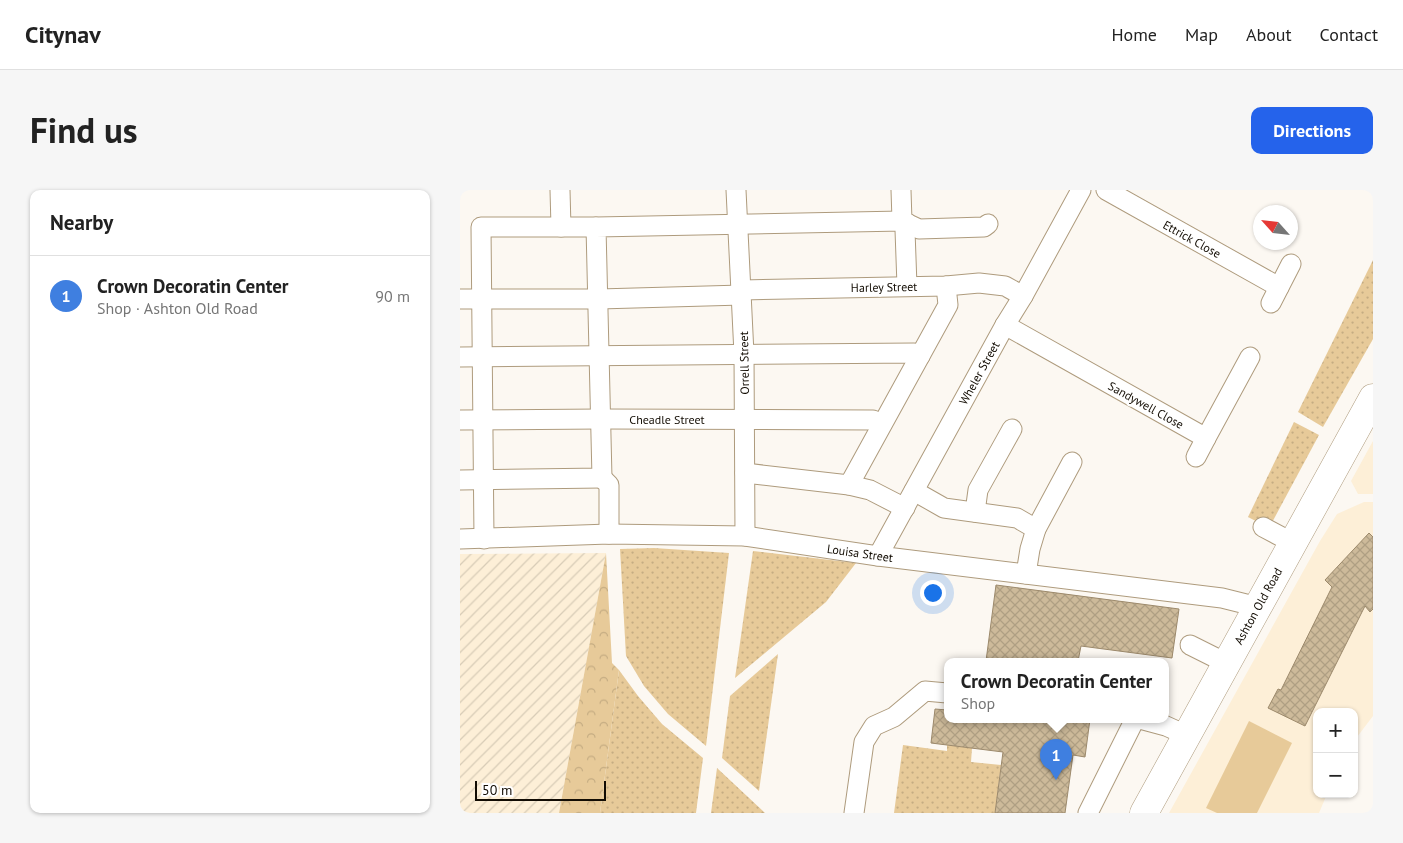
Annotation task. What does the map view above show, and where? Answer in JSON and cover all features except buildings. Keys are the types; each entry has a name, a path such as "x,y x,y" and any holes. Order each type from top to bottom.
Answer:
{"highway":[{"name":"Ashton Old Road","path":"1144,813 1373,398"}],"street":[{"path":"560,190 561,227"},
{"name":"Orrell Street","path":"736,190 744,354 745,536"},
{"path":"901,190 905,230 906,286"},
{"name":"Wheler Street","path":"878,556 1082,190"},
{"name":"Ettrick Close","path":"1106,190 1275,295 1291,264"},
{"path":"484,539 481,227 904,222 919,229 984,227 988,224"},
{"path":"596,227 602,478 609,485 609,534"},
{"name":"Harley Street","path":"460,299 599,299 742,292 946,286 979,283 1004,286 1024,296"},
{"path":"849,485 878,422 920,356 948,305 946,286"},
{"name":"Sandywell Close","path":"1005,326 1206,438"},
{"path":"460,357 914,353 920,356"},
{"path":"1196,457 1250,357"},
{"name":"Cheadle Street","path":"460,420 745,419 878,422"},
{"path":"975,512 978,490 1012,429"},
{"path":"1026,574 1030,549 1036,529 1072,462"},
{"path":"745,473 849,485 870,490 905,508"},
{"path":"460,480 602,478"},
{"path":"914,490 944,508 1017,518 1036,529"},
{"path":"1263,527 1293,542"},
{"name":"Louisa Street","path":"460,539 609,534 745,536 878,556 1222,598 1258,607"},
{"path":"1190,645 1226,663"},
{"path":"854,813 864,742 874,726 894,717 925,691 944,694"},
{"path":"1088,813 1133,723"},
{"path":"1155,723 1186,735"}],"shaded area":[{"path":"1373,441 1373,494 1358,494 1351,481"},
{"path":"1364,502 1373,502 1373,716 1358,736 1358,708 1313,708 1313,798 1325,798 1319,813 1169,813 1320,541 1337,514"},
{"path":"606,553 559,813 460,813 460,554"}],"green space":[{"path":"1373,260 1373,339 1323,427 1298,412"},
{"path":"1294,422 1319,435 1269,528 1248,517"},
{"path":"654,548 729,553 706,746 668,714 644,686 626,656 620,549"},
{"path":"753,551 856,563 826,602 735,678"},
{"path":"606,553 612,663 619,670 600,813 559,813"},
{"path":"778,654 759,791 722,758 730,696"},
{"path":"619,670 662,724 703,758 696,813 600,813"},
{"path":"1249,721 1292,743 1257,813 1217,813 1206,808"},
{"path":"903,745 947,751 947,745 972,748 971,762 1001,765 995,813 894,813"},
{"path":"717,768 765,813 711,813"}],"place":[{"name":"Crown Decoratin Center","path":"1056,780"}]}
